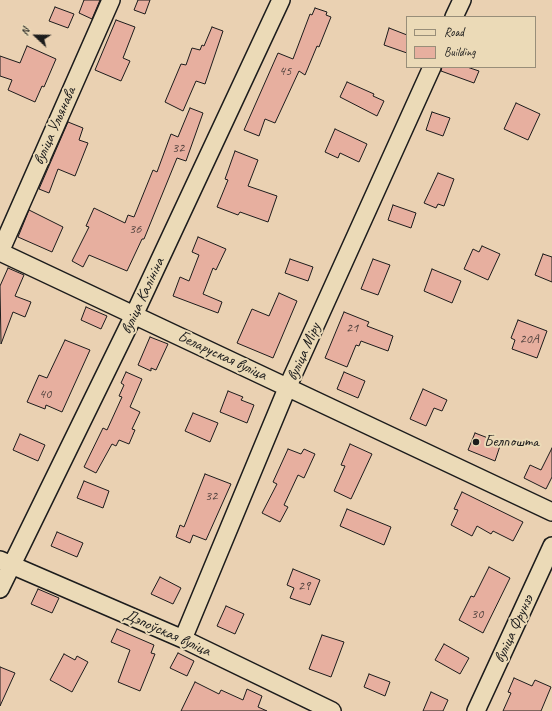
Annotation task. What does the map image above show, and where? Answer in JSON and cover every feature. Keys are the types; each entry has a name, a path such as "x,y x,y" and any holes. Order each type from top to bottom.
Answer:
{"street":[{"name":"вуліца Ульянава","path":"0,252 110,0"},
{"name":"вуліца Калініна","path":"0,589 6,562 134,315 281,0"},
{"path":"454,16 462,0"},
{"name":"вуліца Міру","path":"183,639 288,386 432,68"},
{"name":"Беларуская вуліца","path":"0,252 288,386 552,512"},
{"name":"вуліца Фрунзэ","path":"476,711 552,546"},
{"name":"Дэпоўская вуліца","path":"6,562 183,639 332,711"}],"building":[{"path":"84,0 100,0 92,19 79,13"},
{"path":"138,0 150,0 145,14 134,10"},
{"path":"55,7 74,14 68,28 49,21"},
{"path":"315,8 327,12 326,15 331,17 319,47 317,46 305,75 299,71 275,123 265,119 259,136 244,130 278,53 293,59 310,14 312,15"},
{"path":"116,20 135,27 123,58 130,61 121,81 95,70"},
{"path":"212,27 223,31 205,84 196,81 183,111 165,102 181,64 186,65 192,48 200,50 202,45 204,46"},
{"path":"389,28 406,35 406,53 384,45"},
{"path":"27,46 56,59 44,87 42,86 35,102 8,90 12,80 0,76 0,56 20,63"},
{"path":"442,68 470,68 479,71 474,83 441,71"},
{"path":"347,82 374,94 373,96 384,101 377,116 340,97"},
{"path":"516,103 540,114 528,140 504,129"},
{"path":"190,108 203,113 186,161 177,158 144,239 142,239 127,271 89,255 83,267 72,261 89,227 86,226 94,208 125,223 128,215 134,217 153,170 157,172 171,134 178,137"},
{"path":"432,112 450,118 443,136 426,130"},
{"path":"68,122 83,128 79,140 88,143 75,176 58,169 49,193 39,189"},
{"path":"335,129 367,144 359,162 340,153 338,158 325,152"},
{"path":"235,151 258,160 248,186 277,196 268,222 240,212 238,215 217,207 228,180 225,179"},
{"path":"438,173 454,179 444,206 438,204 436,208 424,203"},
{"path":"393,205 416,213 411,228 388,220"},
{"path":"29,210 63,227 52,252 18,237"},
{"path":"198,237 226,249 216,270 213,268 203,294 222,302 218,313 173,296 180,277 189,281 199,255 192,252"},
{"path":"482,246 500,254 488,280 464,269 473,249 479,252"},
{"path":"543,254 552,257 552,282 535,275"},
{"path":"290,259 313,267 308,281 285,273"},
{"path":"373,259 390,265 378,295 361,289"},
{"path":"8,268 24,275 15,296 31,302 25,317 13,312 1,344 0,286"},
{"path":"432,269 461,281 452,303 424,291"},
{"path":"279,293 297,301 273,358 237,343 252,309 269,316"},
{"path":"86,307 107,316 101,329 81,320"},
{"path":"344,312 369,322 367,326 393,336 388,351 361,341 359,346 356,345 347,367 325,358"},
{"path":"518,320 547,331 537,358 512,349 515,340 511,338"},
{"path":"150,337 168,344 156,370 151,368 151,371 138,365"},
{"path":"65,340 90,350 62,412 46,405 45,409 27,402 39,375 47,378"},
{"path":"126,372 142,379 130,407 140,412 132,429 135,430 129,444 119,440 116,446 112,444 96,473 84,467 103,428 107,430 122,397 119,396 124,385 121,383"},
{"path":"344,372 365,381 358,398 337,389"},
{"path":"423,389 447,400 442,411 434,408 426,426 410,419"},
{"path":"228,391 243,397 241,400 254,405 247,423 220,412"},
{"path":"193,413 218,423 210,442 185,431"},
{"path":"475,433 501,443 495,461 468,450"},
{"path":"20,434 45,445 38,461 13,450"},
{"path":"350,444 372,454 351,499 334,491 345,466 341,465"},
{"path":"552,448 552,477 546,489 524,478 530,465 541,470"},
{"path":"288,449 301,454 304,449 315,454 304,478 298,475 284,505 288,507 280,522 262,513 277,484 273,482"},
{"path":"205,474 231,484 206,540 193,535 190,543 176,537 180,525 184,527"},
{"path":"84,481 109,491 103,508 77,498"},
{"path":"462,492 523,522 513,541 493,531 491,534 477,526 472,536 451,525 458,510 454,509"},
{"path":"347,509 391,527 384,545 340,526"},
{"path":"57,532 83,543 77,557 51,546"},
{"path":"489,567 510,578 483,633 459,620 471,596 474,597"},
{"path":"293,569 320,580 310,605 290,598 294,588 287,585"},
{"path":"160,577 181,588 173,604 151,594"},
{"path":"38,589 59,598 52,613 31,604"},
{"path":"226,606 244,614 235,634 217,626"},
{"path":"117,629 154,645 151,653 155,654 140,691 118,682 130,650 111,642"},
{"path":"322,635 344,642 331,677 309,669"},
{"path":"444,644 469,658 460,674 435,660"},
{"path":"178,653 194,661 187,676 170,668"},
{"path":"64,654 75,660 77,656 88,662 72,692 50,680"},
{"path":"0,667 15,673 0,706"},
{"path":"369,674 390,682 385,696 364,687"},
{"path":"514,678 532,686 535,680 551,687 541,711 503,711 511,693 508,692"},
{"path":"195,682 219,694 221,690 243,700 247,689 262,696 258,707 267,711 181,711"},
{"path":"431,692 448,700 443,711 423,711"}],"place":[{"name":"Белпошта","path":"476,442"}]}
